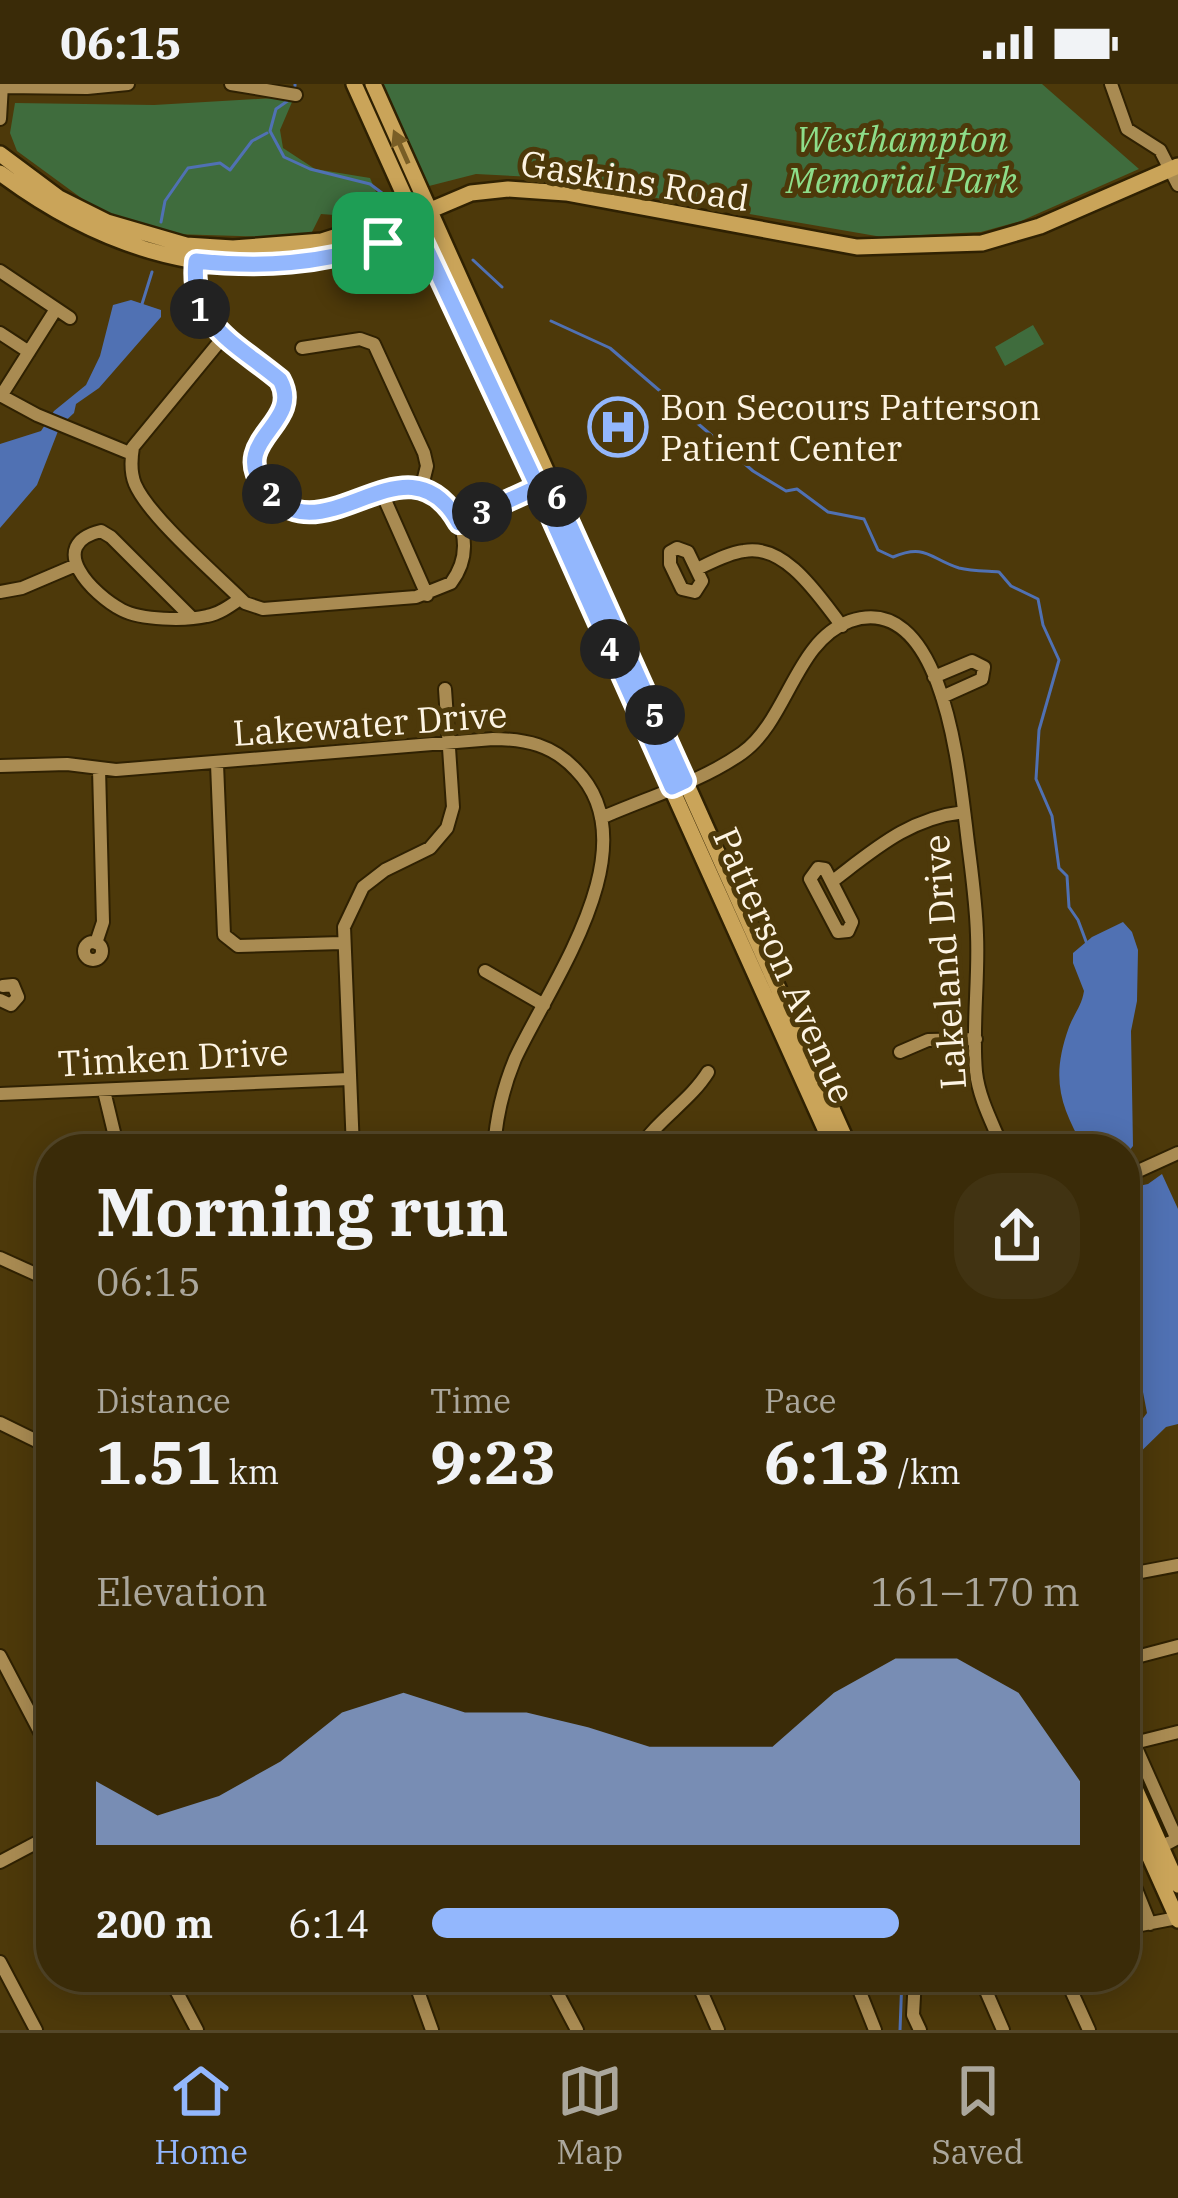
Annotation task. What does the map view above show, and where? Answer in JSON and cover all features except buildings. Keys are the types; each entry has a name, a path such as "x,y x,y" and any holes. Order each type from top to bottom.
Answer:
{"main road":[{"name":"Patterson Avenue","path":"354,84 412,218 544,484"},
{"name":"Patterson Avenue","path":"373,84 828,1134"},
{"path":"0,154 45,189 89,214 127,230 186,244 291,246 336,238 398,217 412,218 405,233 330,259 265,266 196,261 100,235 47,208 0,173"},
{"name":"Gaskins Road","path":"412,218 471,193 536,190 857,248 924,248 1010,238 1176,173"},
{"name":"Patterson Avenue","path":"678,784 843,1134"},
{"path":"1140,1800 1178,1885"},
{"path":"1140,1843 1178,1919"}],"street":[{"path":"0,119 3,86 128,84"},
{"path":"231,84 296,95"},
{"path":"1111,84 1127,129 1158,147 1176,173"},
{"path":"196,261 194,285 200,310 280,380 288,394 286,406 254,456 264,488 281,503 305,512 339,509 381,491 422,486 440,497 459,523 464,546 461,566 444,589 427,595 263,609 241,598 136,486 132,454 146,430 226,335"},
{"path":"0,272 70,317"},
{"path":"56,309 1,396 132,454"},
{"path":"0,333 29,352"},
{"path":"302,348 360,339 374,344 424,453 427,466 422,486"},
{"path":"459,523 544,484"},
{"path":"381,491 427,595"},
{"path":"191,617 101,531 77,546 79,574 125,612 191,617 206,617 241,598"},
{"path":"497,1134 509,1075 588,915 598,875 601,818 742,753 767,730 805,665 831,632 842,626 804,581 772,554 741,551 698,569"},
{"path":"0,592 76,565"},
{"name":"Lakeland Drive","path":"842,626 865,619 889,622 915,642 934,676 953,731 977,920 978,1084 997,1134"},
{"path":"934,676 972,661 984,667 982,680 942,697"},
{"path":"352,1134 342,943 346,917 363,887 385,870 430,848 447,828 453,807 445,689"},
{"name":"Lakewater Drive","path":"0,766 67,764 99,769 217,764 515,739 541,744 563,756 583,776 601,818"},
{"path":"217,764 224,934 238,946 342,943"},
{"path":"96,943 104,922 99,769"},
{"path":"833,880 903,828 964,812"},
{"path":"821,868 833,880 852,922 844,932 835,929 811,875 821,868"},
{"path":"484,971 544,1004"},
{"path":"900,1052 928,1040 976,1039"},
{"path":"650,1134 708,1072"},
{"name":"Timken Drive","path":"0,1094 349,1079"},
{"path":"104,1091 114,1134"},
{"path":"1140,1170 1178,1153"},
{"path":"0,1258 36,1274"},
{"path":"0,1423 36,1441"},
{"path":"1140,1572 1178,1565"},
{"path":"1140,1656 1178,1646"},
{"path":"0,1657 36,1725"},
{"path":"1140,1742 1178,1732"},
{"path":"1140,1756 1177,1835 1161,1847"},
{"path":"0,1862 36,1842"},
{"path":"1140,1899 1150,1924"},
{"path":"1140,1926 1178,1919"},
{"path":"0,1962 36,2030"},
{"path":"175,1992 191,2028"},
{"path":"418,1992 432,2030"},
{"path":"557,1992 577,2030"},
{"path":"702,1992 718,2030"},
{"path":"860,1992 875,2030"},
{"path":"914,1992 913,2014 920,2030"},
{"path":"987,1992 1004,2030"},
{"path":"1072,1992 1088,2030"}],"green space":[{"name":"Westhampton Memorial Park","path":"378,84 1042,84 1139,169 1021,221 981,232 882,237 535,177 476,174 429,186"},
{"path":"274,98 292,102 280,130 283,148 315,169 370,178 384,210 360,217 321,214 309,238 172,234 99,211 17,151 10,133 15,103 154,105"},
{"path":"1033,325 1044,344 1005,366 995,347"}],"water":[{"path":"131,300 161,310 161,317 99,388 76,404 74,413 60,426 37,485 0,528 0,444 41,431 54,411 86,385 100,356 113,305"},
{"path":"1123,922 1138,950 1131,1031 1133,1134 1077,1134 1061,1090 1063,1045 1084,991 1073,953"},
{"path":"1162,1174 1178,1209 1178,1424 1166,1427 1140,1452 1140,1422 1147,1413 1140,1376 1140,1186"}],"waterway":[{"path":"289,100 276,109 270,131 284,157 310,169 370,184 390,199"},
{"path":"161,222 165,201 188,168 220,163 230,170 252,141 267,133"},
{"path":"473,260 502,287"},
{"path":"142,304 152,272"},
{"path":"551,321 610,348 753,471 786,491 797,489 828,512 864,519 878,550 893,557 921,552 959,568 999,572 1011,586 1038,599 1043,625 1059,660 1039,730 1036,779 1052,816 1059,868 1067,876 1069,907 1087,944"},
{"path":"900,2030 901,1992"}],"place":[{"name":"Bon Secours Patterson Patient Center","path":"618,427"}],"route":[{"path":"383,243 298,264 196,261 194,285 200,310 280,380 288,394 286,406 254,456 264,488 281,503 305,512 326,512 390,488 422,486 440,497 459,523 538,487 672,787 685,781 550,481 538,487 412,218 405,233 383,243"}]}
